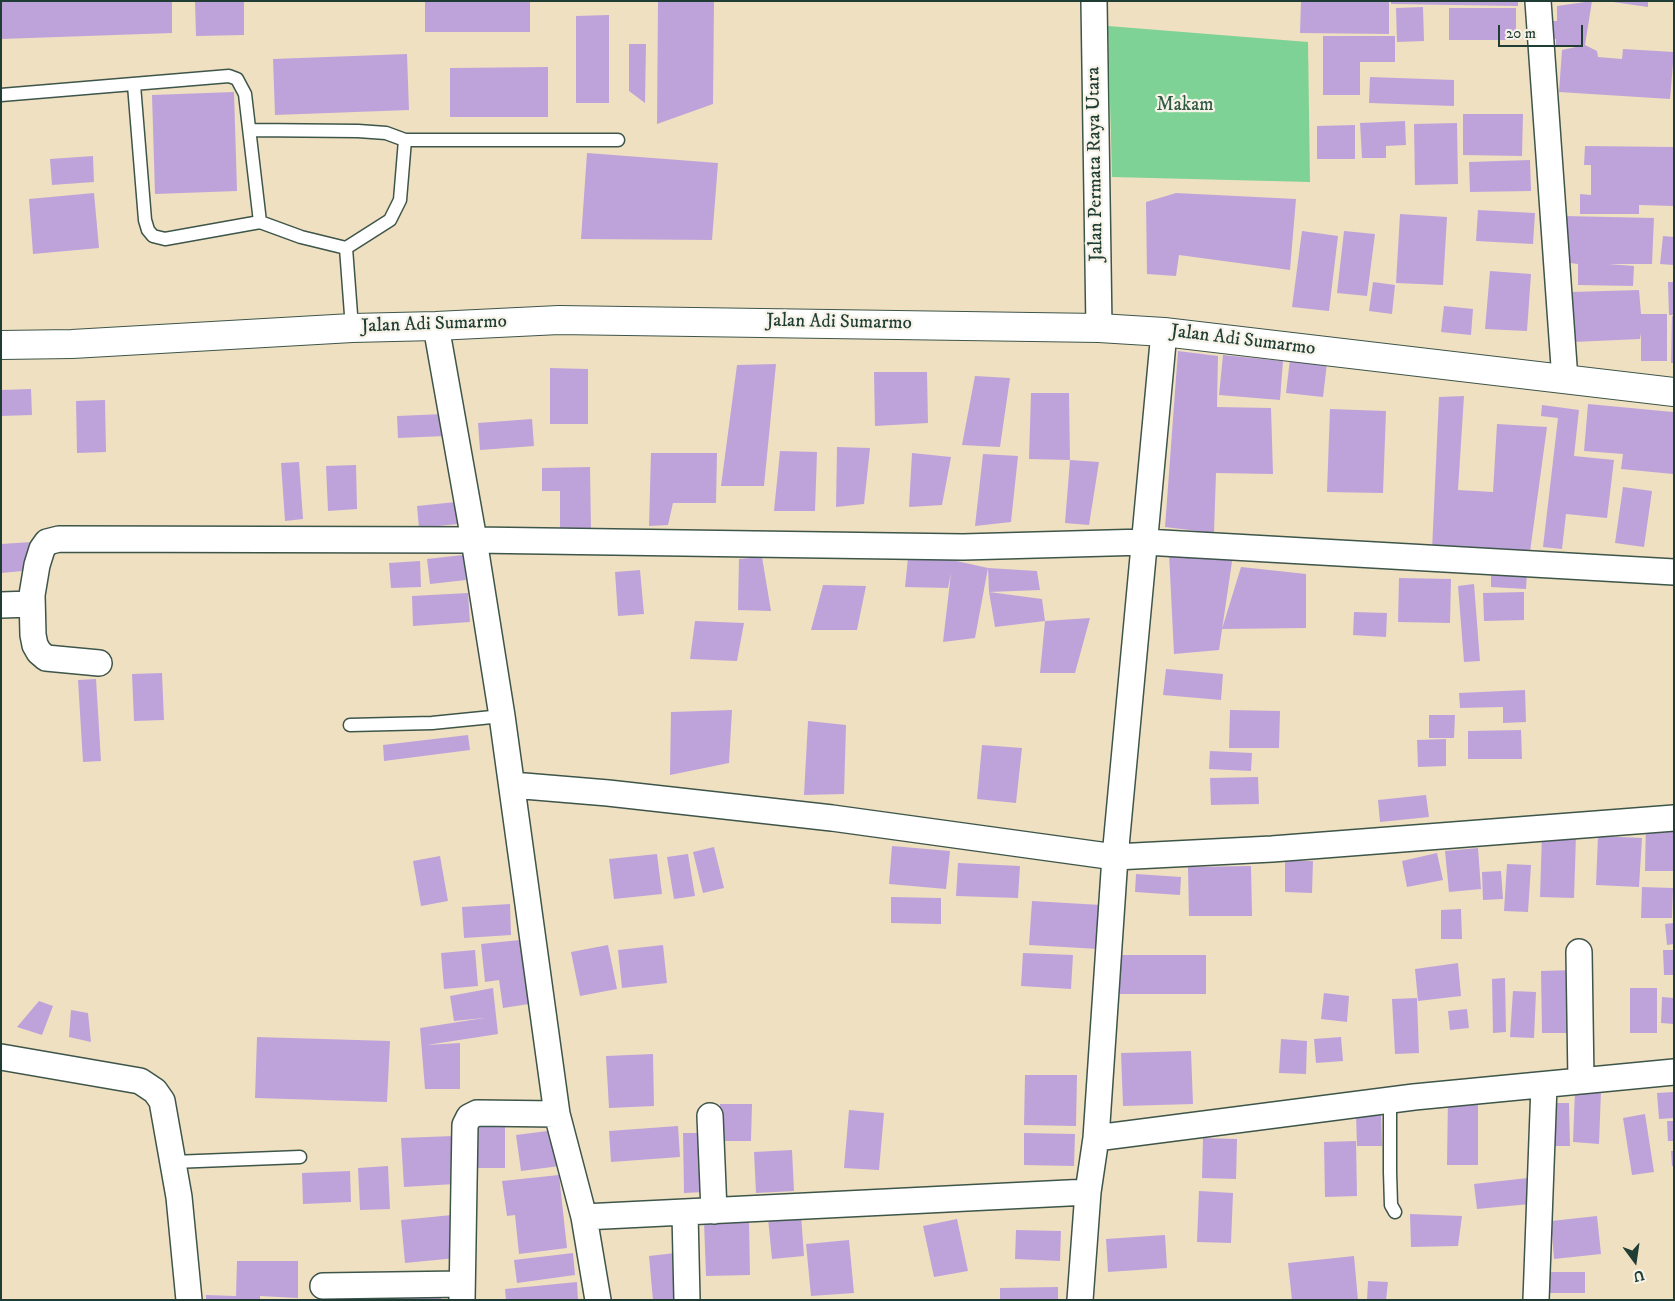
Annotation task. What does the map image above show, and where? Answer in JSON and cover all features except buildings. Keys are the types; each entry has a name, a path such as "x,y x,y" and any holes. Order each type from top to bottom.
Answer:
{"main road":[{"name":"Jalan Adi Sumarmo","path":"1,345 72,344 350,317 436,326 559,320 1099,328 1164,332 1674,392"}],"street":[{"name":"Jalan Permata Raya Utara","path":"1094,1 1099,328"},
{"path":"1538,1 1565,380"},
{"path":"436,326 474,540 502,716 557,1114 584,1218 598,1300"},
{"path":"1080,1300 1088,1192 1096,1138 1115,857 1164,332"},
{"path":"99,663 62,661 46,658 39,652 33,635 33,588 42,549 47,542 59,539 474,540 963,547 1145,542 1674,572"},
{"path":"1,605 32,604"},
{"path":"512,785 832,818 1115,857 1272,849 1674,818"},
{"path":"1579,952 1581,1081"},
{"path":"1,1058 140,1081 155,1091 162,1101 173,1162 189,1300"},
{"path":"1096,1138 1390,1100 1674,1072"},
{"path":"1536,1300 1544,1084"},
{"path":"323,1286 462,1292 465,1125 469,1117 477,1113 557,1114"},
{"path":"710,1116 714,1211"},
{"path":"584,1218 1088,1192"},
{"path":"685,1213 687,1300"}],"lane":[{"path":"1,95 229,76 237,79 245,94 260,222"},
{"path":"134,85 145,220 148,230 153,236 165,239 260,222 301,237 346,248 390,220 400,200 405,140"},
{"path":"250,130 358,131 386,133 405,140 618,140"},
{"path":"346,248 350,317"},
{"path":"350,725 432,723 502,716"},
{"path":"1390,1100 1390,1172 1392,1205 1395,1212"},
{"path":"173,1162 300,1157"}],"green space":[{"name":"Makam","path":"1108,26 1308,42 1310,182 1112,177"}]}
